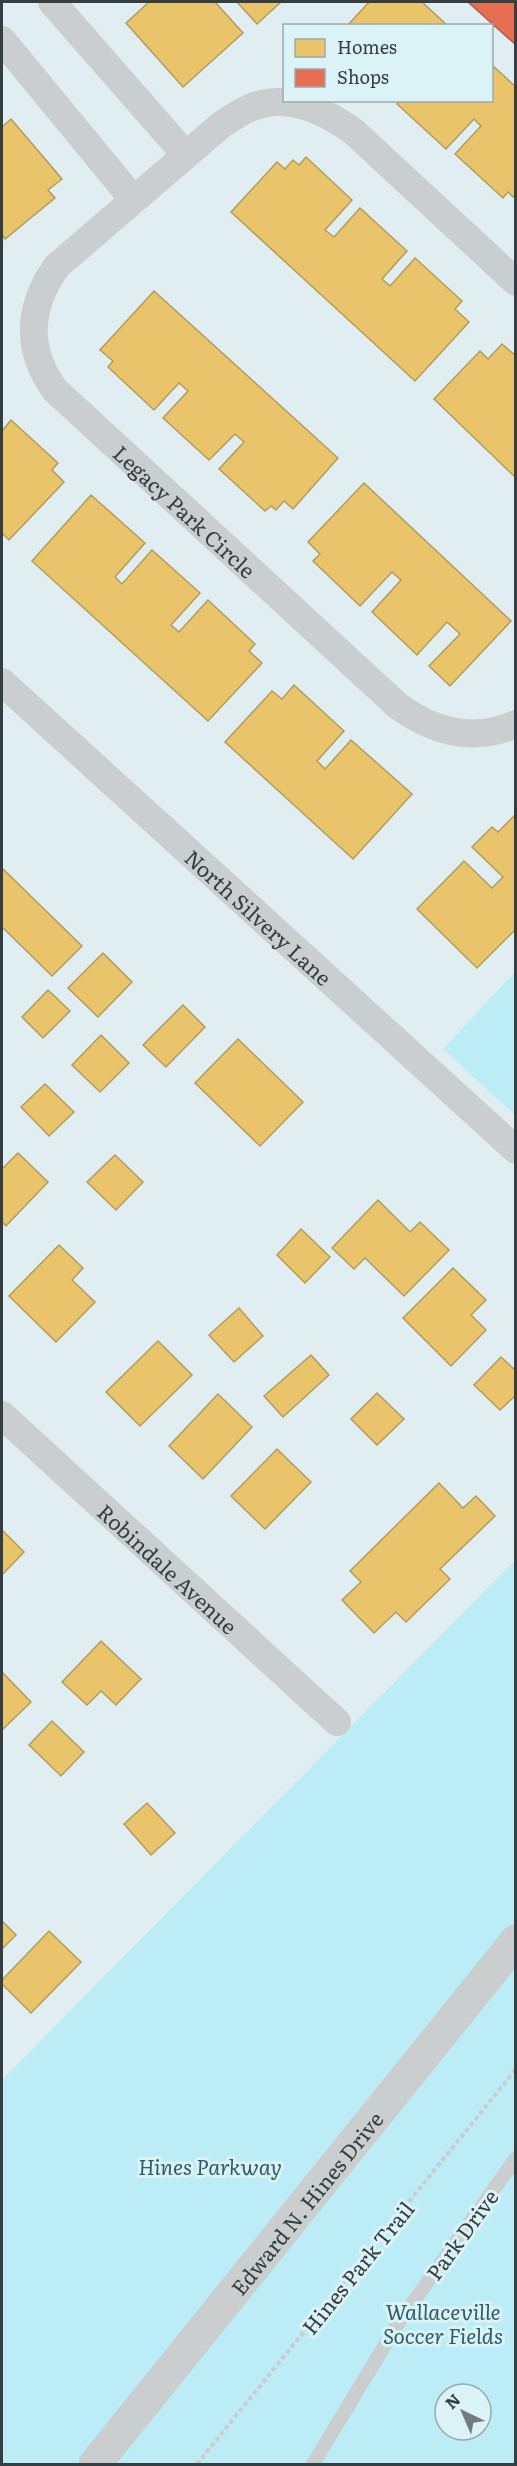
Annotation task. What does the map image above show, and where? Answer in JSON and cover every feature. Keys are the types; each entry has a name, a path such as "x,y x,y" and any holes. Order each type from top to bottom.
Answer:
{"street":[{"path":"52,2 185,154"},
{"path":"2,40 133,199"},
{"name":"Legacy Park Circle","path":"516,282 354,132 315,108 294,103 272,102 250,108 221,124 57,266 44,284 35,309 33,334 45,378 55,390 398,706 433,727 455,733 483,734 516,724"},
{"name":"North Silvery Lane","path":"2,682 516,1150"},
{"name":"Robindale Avenue","path":"2,1415 338,1722"},
{"name":"Edward N. Hines Drive","path":"94,2464 516,1941"}],"lane":[{"name":"Park Drive","path":"313,2464 399,2322 516,2158"}],"path":[{"name":"Hines Park Trail","path":"197,2464 516,2069"}],"green space":[{"path":"515,972 515,1115 443,1049"},
{"name":"Hines Parkway","path":"515,1560 515,2464 2,2464 2,2080"}],"building: Homes":[{"path":"149,2 218,2 216,3 243,33 183,87 126,23"},
{"path":"237,2 281,2 257,24"},
{"path":"369,2 422,2 446,24 349,24"},
{"path":"493,66 516,87 516,194 513,197 508,192 503,198 455,154 481,126 474,119 446,149 397,104 398,102 493,102"},
{"path":"11,119 62,179 48,190 55,198 5,239 2,234 2,127"},
{"path":"306,157 352,200 325,230 334,237 360,208 407,251 382,279 390,286 415,258 462,301 455,309 469,322 415,381 231,212 277,162 285,169 293,160 299,165"},
{"path":"154,291 338,458 293,509 284,501 276,510 271,506 265,511 219,469 244,442 235,434 209,460 163,418 188,391 179,383 154,410 108,367 113,361 100,350"},
{"path":"502,344 516,356 516,478 434,399 480,351 488,359"},
{"path":"11,420 58,463 52,470 64,482 9,540 2,533 2,431"},
{"path":"364,483 511,621 450,686 429,666 460,634 447,622 417,655 372,612 401,580 392,572 360,606 313,561 320,554 308,542"},
{"path":"91,495 145,543 115,577 122,584 152,550 200,593 171,625 179,632 208,600 255,644 249,651 262,663 208,721 32,561"},
{"path":"294,685 344,731 317,761 325,769 351,740 412,794 353,859 225,742 272,691 282,699"},
{"path":"516,814 516,929 477,968 417,909 464,861 492,888 503,877 472,847 492,827 498,832"},
{"path":"2,868 82,946 52,976 2,927"},
{"path":"103,953 132,982 98,1017 68,988"},
{"path":"48,990 70,1011 43,1038 22,1017"},
{"path":"183,1005 205,1027 166,1067 143,1045"},
{"path":"101,1035 129,1063 100,1092 72,1065"},
{"path":"238,1039 303,1102 260,1146 195,1083"},
{"path":"45,1084 74,1112 49,1136 21,1107"},
{"path":"18,1153 48,1182 6,1226 2,1222 2,1169"},
{"path":"115,1155 143,1182 116,1210 87,1182"},
{"path":"378,1200 410,1232 420,1222 449,1250 404,1296 365,1258 354,1269 332,1248"},
{"path":"301,1229 330,1257 305,1283 277,1255"},
{"path":"59,1245 83,1268 72,1280 95,1302 56,1342 9,1296"},
{"path":"453,1268 486,1300 471,1315 486,1330 451,1366 403,1318"},
{"path":"239,1308 263,1336 234,1362 209,1335"},
{"path":"158,1341 192,1375 140,1426 106,1392"},
{"path":"311,1355 329,1375 283,1417 264,1396"},
{"path":"501,1357 516,1371 516,1395 500,1410 474,1385"},
{"path":"377,1393 404,1419 377,1445 351,1419"},
{"path":"218,1394 252,1427 203,1479 169,1446"},
{"path":"277,1449 311,1482 265,1529 231,1496"},
{"path":"439,1483 463,1508 476,1496 495,1516 440,1569 450,1579 406,1622 396,1612 374,1633 342,1600 361,1582 350,1571"},
{"path":"2,1530 24,1552 2,1575"},
{"path":"101,1641 141,1679 116,1705 101,1691 87,1705 62,1682"},
{"path":"2,1672 31,1702 2,1730"},
{"path":"52,1721 84,1752 61,1776 29,1745"},
{"path":"147,1803 175,1833 151,1855 124,1824"},
{"path":"2,1921 16,1935 2,1949"},
{"path":"49,1931 81,1962 31,2013 2,1984 2,1980"}],"building: Shops":[{"path":"468,2 516,2 516,45"}],"park label":[{"name":"Wallaceville Soccer Fields","path":"443,2322"}]}
